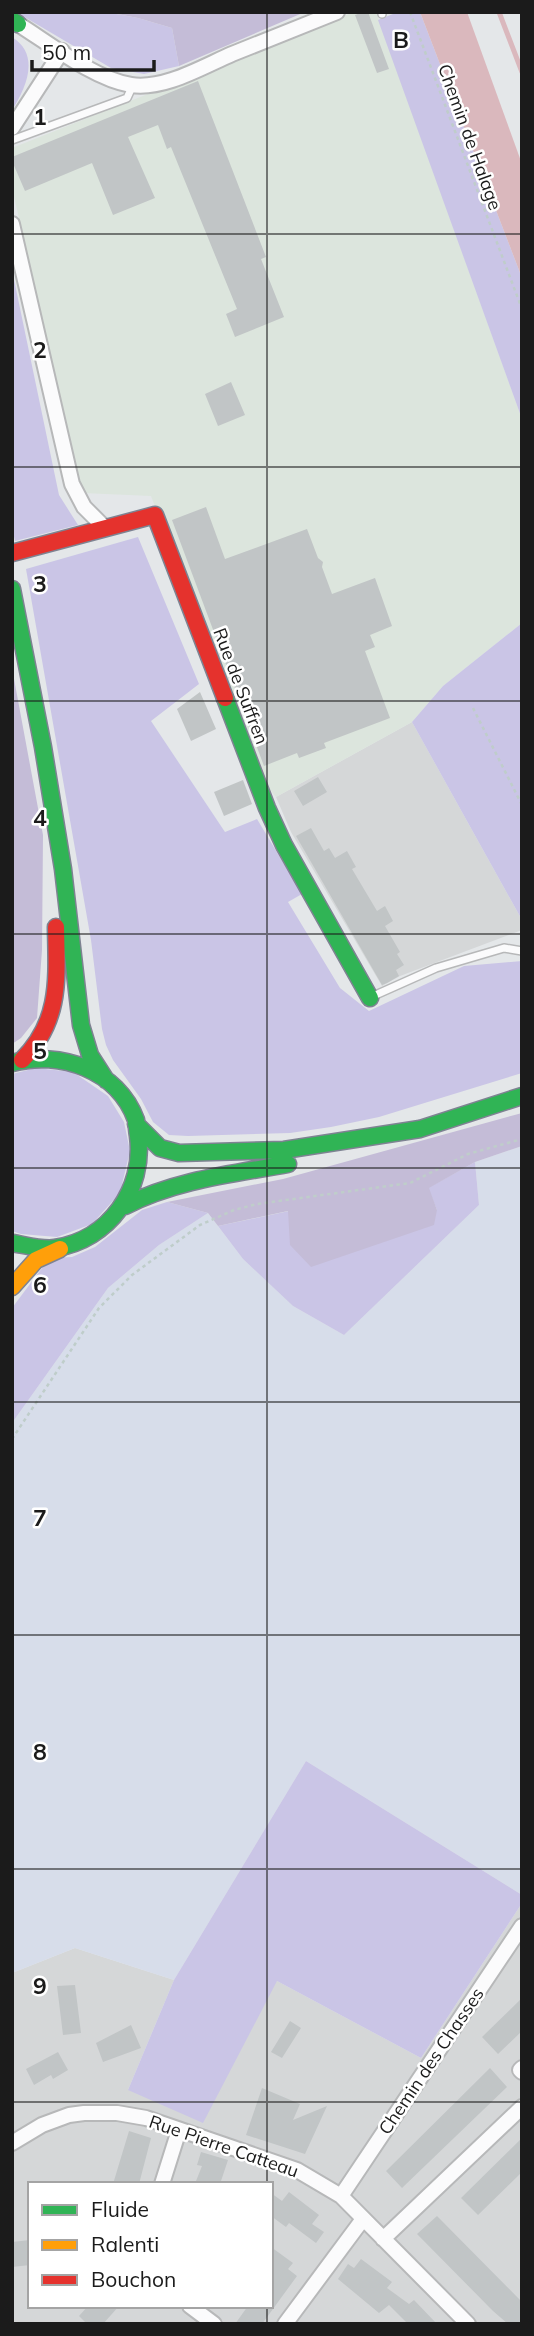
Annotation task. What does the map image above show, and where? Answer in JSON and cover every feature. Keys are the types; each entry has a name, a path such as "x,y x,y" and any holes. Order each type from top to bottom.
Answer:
{"main road":[{"name":"Rue de Suffren","path":"12,553 155,515 267,808 284,845 370,998"},
{"path":"12,589 43,747 66,890 81,1025 90,1055 106,1080"},
{"path":"17,1062 38,1046 45,1036 55,998 55,828"},
{"path":"17,1062 40,1057 67,1060 92,1069 122,1097 136,1124 151,1142 160,1148 191,1154 284,1150 420,1129"},
{"path":"125,1206 172,1186 392,1140 522,1096"},
{"path":"12,1287 36,1260 99,1232 125,1206 133,1191 140,1166 140,1141 136,1124"},
{"path":"12,1243 35,1248 65,1247"}],"street":[{"path":"14,22 107,77 133,85 177,77 337,12"},
{"path":"12,128 62,51"},
{"path":"12,224 72,484 84,508 105,528"},
{"name":"Chemin des Chasses","path":"341,2196 522,1927"},
{"path":"383,2239 522,2107"},
{"name":"Rue Pierre Catteau","path":"12,2143 42,2125 84,2113 132,2115 297,2171 341,2196 468,2324"},
{"path":"163,2182 179,2130"},
{"path":"285,2324 363,2219"},
{"path":"193,2308 214,2324"}],"lane":[{"path":"12,139 127,98 133,85"},
{"path":"370,998 436,968 504,948 522,951"}],"path":[{"name":"Chemin de Halage","path":"411,12 522,309"},
{"path":"473,708 522,805"},
{"path":"12,1439 99,1308 132,1275 200,1225 234,1210 257,1205 410,1183 468,1154 522,1139"}],"shaded area":[{"path":"16,12 106,12 172,28 179,66 144,74 111,68"},
{"path":"107,12 305,12 179,66 172,28"},
{"path":"354,12 376,12 522,419 522,623 443,686 412,722 276,797 258,775 151,496 83,493 12,188 12,148"},
{"path":"398,12 420,12 522,278 522,419 378,20"},
{"path":"420,12 467,12 522,164 522,278"},
{"path":"12,37 21,44 26,53 28,72 22,92 12,110"},
{"path":"12,270 59,495 78,525 15,541 12,528"},
{"path":"138,537 199,684 151,721 225,832 257,819 302,894 288,902 340,988 369,1011 464,966 522,961 522,1073 379,1117 290,1133 169,1135 153,1122 141,1099 113,1060 102,1029 91,940 26,569"},
{"path":"522,623 522,920 412,722 443,686"},
{"path":"12,668 43,835 42,950 37,1018 21,1038 12,1044"},
{"path":"412,722 522,920 522,930 400,976 382,986 291,832 276,797"},
{"path":"36,1068 73,1072 108,1096 124,1122 130,1151 120,1193 92,1224 57,1237 12,1231 12,1074"},
{"path":"522,1113 522,1146 475,1162 429,1188 437,1210 434,1225 311,1267 290,1245 288,1211 218,1226 208,1213 167,1202 283,1179"},
{"path":"522,1146 522,1895 306,1761 174,1980 75,1948 12,1973 12,1423 108,1288 159,1245 208,1213 243,1259 293,1306 344,1335 479,1205 475,1162"},
{"path":"475,1162 479,1205 344,1335 293,1306 243,1259 218,1226 289,1211 437,1210 428,1188"},
{"path":"167,1202 208,1213 159,1245 108,1288 12,1423 12,1308 42,1268 54,1258 72,1257 95,1247 142,1210"},
{"path":"306,1761 522,1895 522,1903 421,2058 277,1981 203,2123 128,2090 174,1980"},
{"path":"522,1903 522,2324 12,2324 12,1973 75,1948 174,1980 128,2090 277,1981 421,2058"}],"building":[{"path":"368,12 389,69 377,73 355,15"},
{"path":"198,81 266,257 261,259 284,317 235,337 226,314 237,309 171,147 167,149 158,125 128,137 155,198 113,215 92,163 25,191 12,161 12,157"},
{"path":"231,382 245,415 218,426 205,394"},
{"path":"206,507 225,559 307,529 318,558 323,562 322,567 332,594 375,578 392,626 370,635 375,647 365,651 390,718 324,743 326,748 299,758 297,753 264,766 172,520"},
{"path":"200,692 216,729 191,741 177,709"},
{"path":"318,777 327,792 303,806 294,791"},
{"path":"243,780 252,804 224,816 214,792"},
{"path":"311,828 324,851 329,848 335,858 347,851 356,867 352,869 377,911 385,906 393,921 385,926 404,965 396,970 399,976 387,983 382,985 296,836"},
{"path":"75,1985 81,2033 63,2035 57,1986"},
{"path":"522,1998 522,2031 498,2054 482,2037"},
{"path":"290,2021 301,2028 282,2058 271,2052"},
{"path":"131,2025 141,2048 103,2062 96,2043"},
{"path":"58,2052 68,2070 53,2079 51,2075 34,2085 26,2069"},
{"path":"490,2068 507,2087 402,2188 386,2171"},
{"path":"262,2088 300,2104 293,2120 327,2106 305,2154 246,2135"},
{"path":"129,2131 151,2138 140,2182 114,2182"},
{"path":"522,2138 522,2172 478,2215 461,2198"},
{"path":"201,2152 228,2160 221,2182 196,2181 202,2166 197,2165"},
{"path":"289,2192 319,2215 312,2224 324,2232 316,2243 289,2223 286,2227 273,2217 273,2194 282,2201"},
{"path":"437,2216 522,2302 522,2324 508,2324 417,2234"},
{"path":"28,2240 28,2265 12,2267 12,2242"},
{"path":"273,2248 293,2263 288,2269 297,2276 262,2324 235,2324 247,2308 273,2308"},
{"path":"361,2259 392,2282 387,2288 409,2304 414,2300 437,2324 408,2324 389,2305 379,2313 338,2279 348,2264 354,2268"},
{"path":"86,2308 117,2308 103,2324 87,2324 79,2316"}],"waterway":[{"path":"499,12 522,72"}],"traffic: fast":[{"path":"12,20 18,24"},
{"path":"12,589 43,747 63,869 81,1025 90,1055 106,1080"},
{"path":"225,698 284,845 370,998"},
{"path":"12,1063 49,1059 68,1062 102,1077 116,1088 136,1120 139,1156 129,1193 107,1223 92,1235 55,1248 12,1243"},
{"path":"136,1124 160,1148 179,1153 284,1150 420,1129 522,1096"},
{"path":"125,1206 184,1184 288,1164"}],"traffic: slow":[{"path":"12,1287 36,1260 60,1249"}],"traffic: jam":[{"path":"12,553 155,515 225,698"},
{"path":"22,1060 35,1045 50,1014 56,982 56,927"}]}
